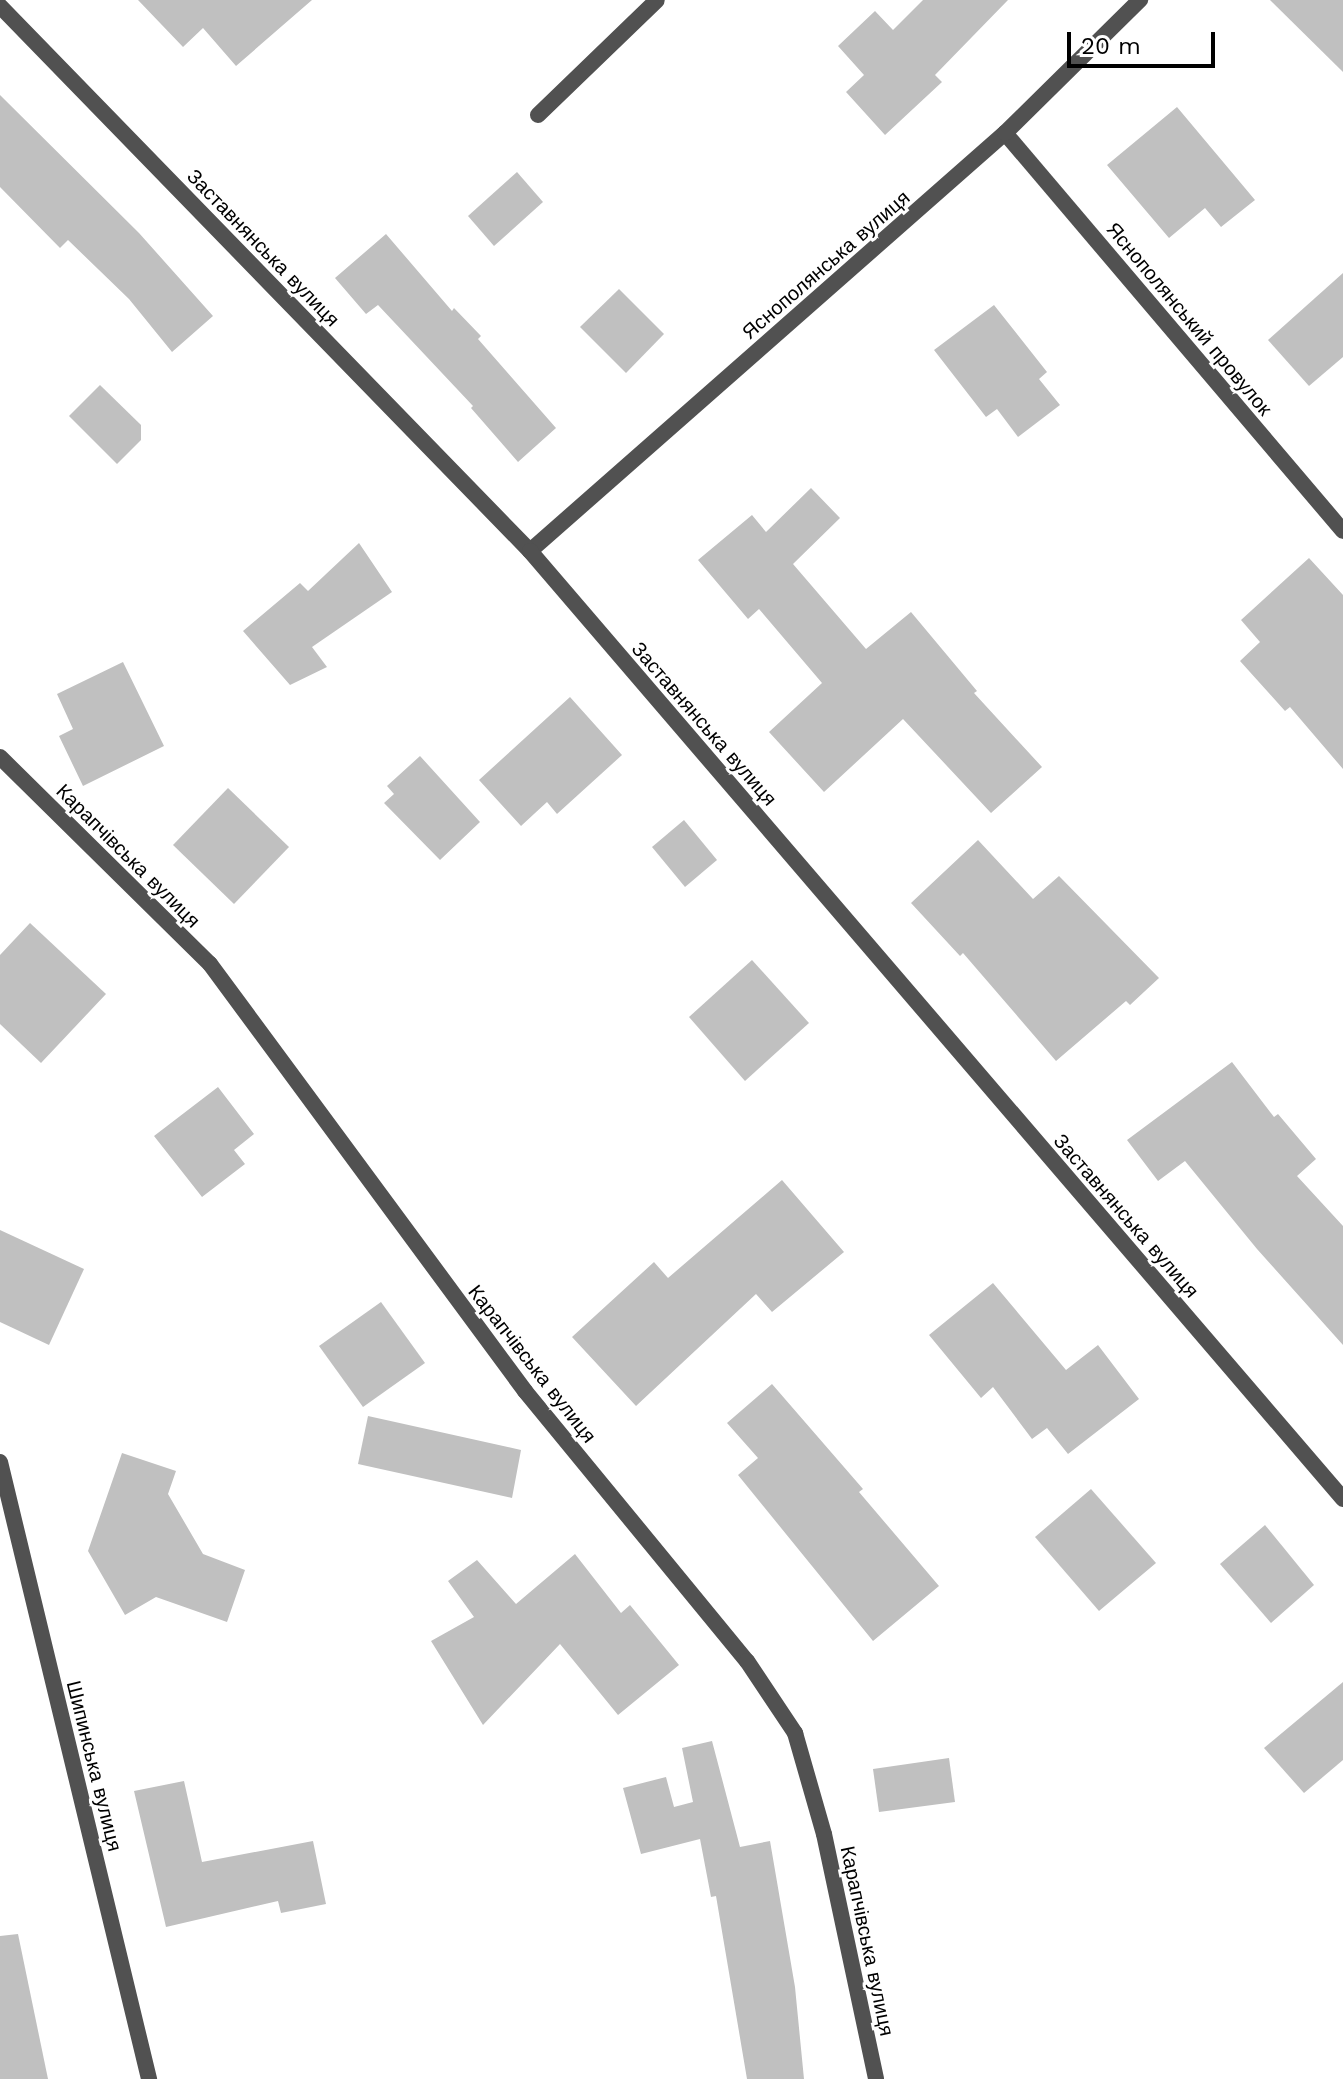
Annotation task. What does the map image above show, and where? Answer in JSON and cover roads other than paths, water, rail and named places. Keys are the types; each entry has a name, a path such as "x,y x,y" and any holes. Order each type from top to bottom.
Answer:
{"street":[{"path":"538,115 657,0"},
{"name":"Яснополянська вулиця","path":"530,551 1005,133 1140,0"},
{"name":"Заставнянська вулиця","path":"0,6 530,551 1343,1499"},
{"name":"Яснополянський провулок","path":"1005,133 1343,531"},
{"name":"Карапчівська вулиця","path":"0,757 210,964 525,1391 747,1661 795,1733 824,1834 876,2079"},
{"name":"Шипинська вулиця","path":"0,1462 149,2079"}]}
